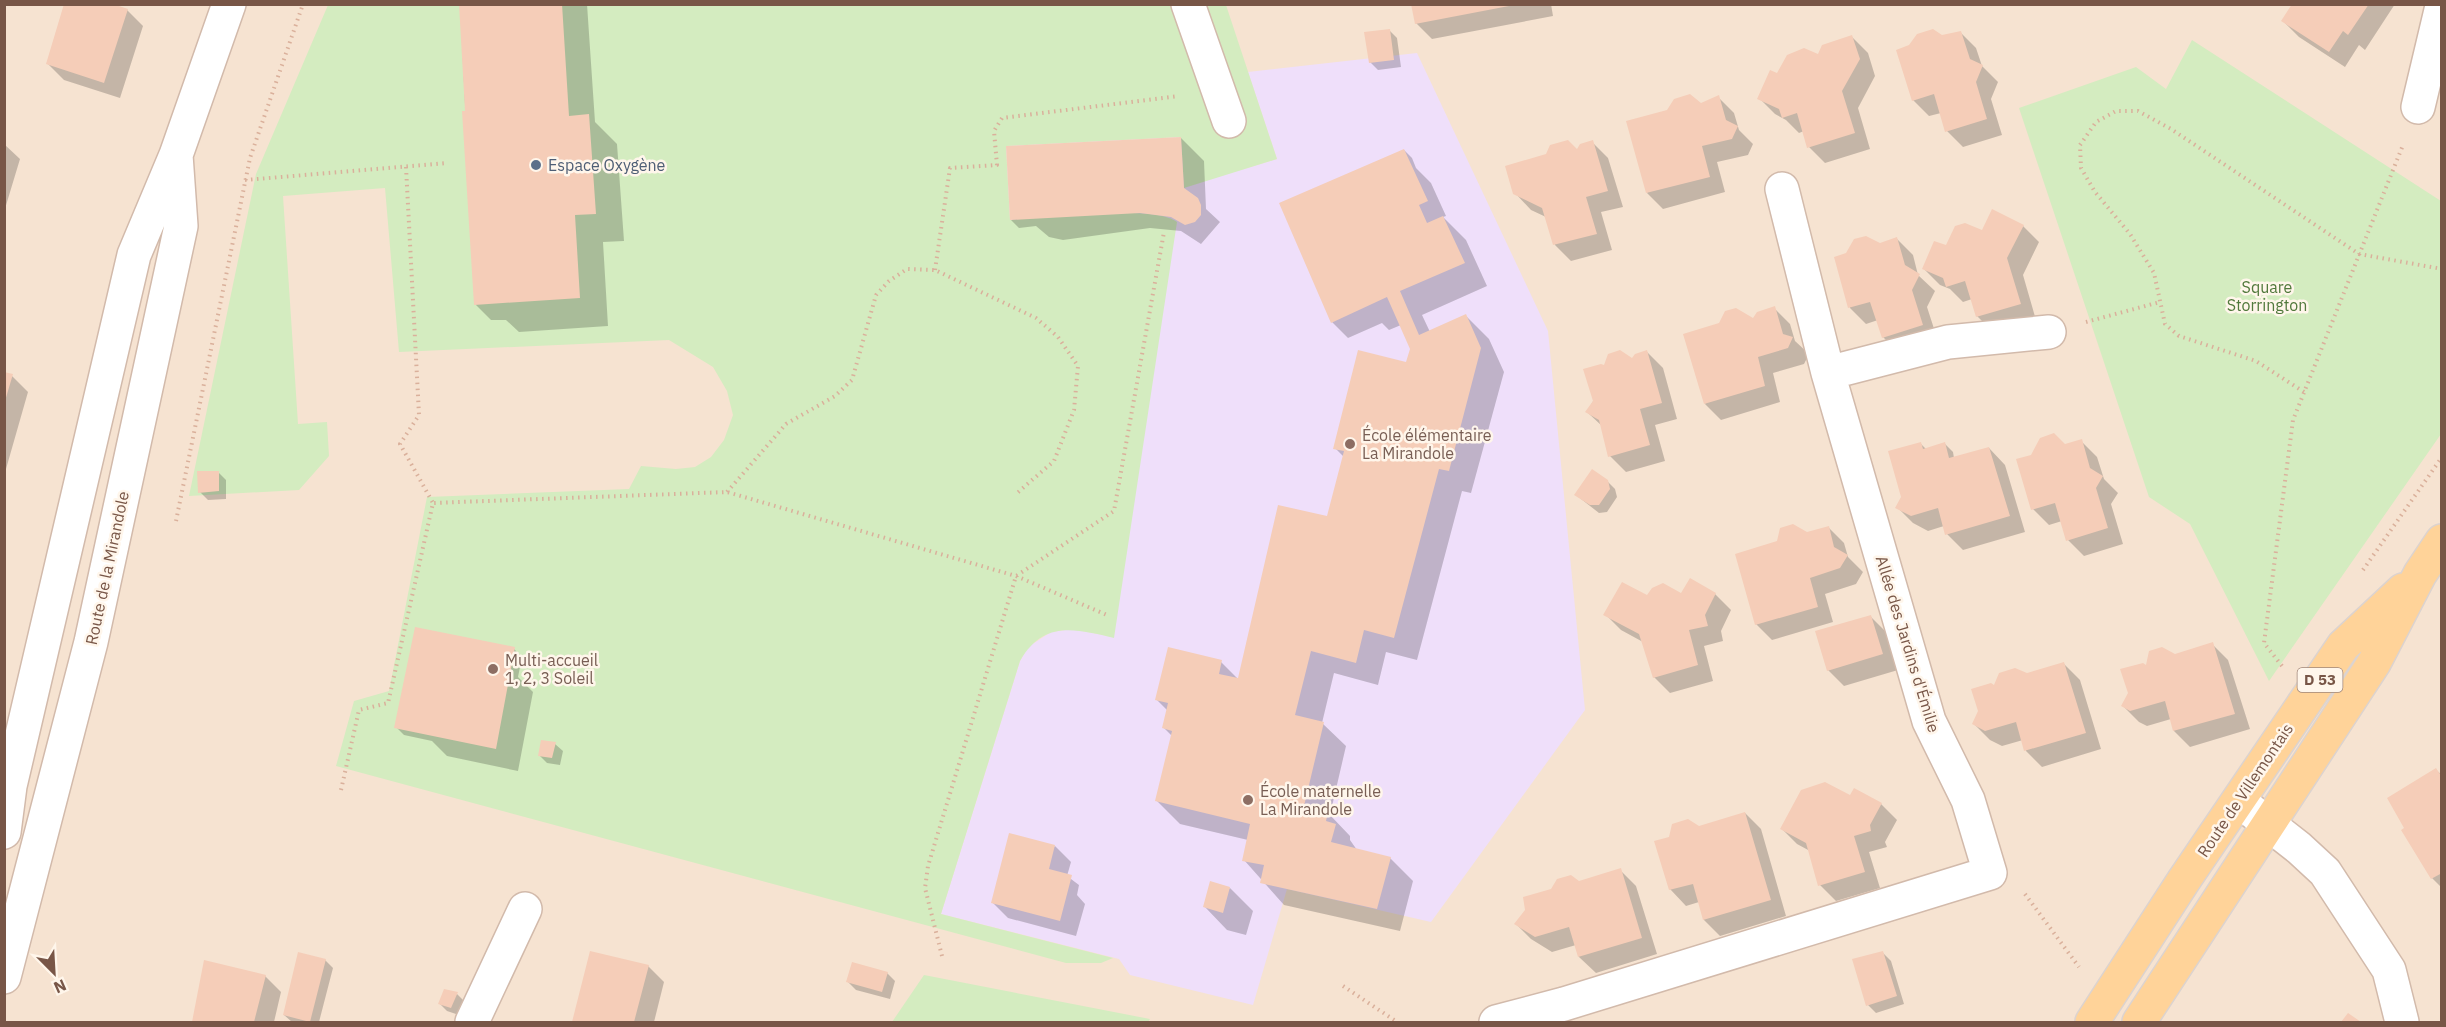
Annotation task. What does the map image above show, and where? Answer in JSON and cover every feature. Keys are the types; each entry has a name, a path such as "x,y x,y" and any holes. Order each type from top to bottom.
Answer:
{"main road":[{"name":"Route de Villemontais","path":"2139,1023 2374,663 2420,574 2442,541"},
{"name":"Route de Villemontais","path":"2091,1023 2184,880 2343,646 2420,574"}],"street":[{"name":"Route de la Mirandole","path":"4,832 10,786 76,514 134,255 176,154 229,4"},
{"path":"1188,4 1224,106"},
{"path":"2418,107 2442,6"},
{"name":"Route de la Mirandole","path":"4,978 92,642 181,226 176,154"},
{"name":"Allée des Jardins d'Émilie","path":"1496,1023 1990,873 1968,800 1929,721 1828,373 1782,189"},
{"path":"1828,373 1948,342 2049,332"},
{"path":"76,514 117,520"},
{"path":"2239,801 2269,823 2325,872 2389,970 2402,1023"},
{"path":"472,1023 525,909"}],"path":[{"path":"176,521 250,158 303,4"},
{"path":"935,270 950,168 997,165 994,131 1002,118 1023,114 1224,106"},
{"path":"2283,667 2264,643 2294,420 2418,107"},
{"path":"2304,392 2256,361 2179,336 2165,324 2154,273 2130,234 2095,192 2081,168 2080,145 2096,122 2116,111 2138,111 2171,129 2359,254 2442,269"},
{"path":"245,180 448,163"},
{"path":"341,790 359,710 388,703 433,503 400,444 419,415 406,167"},
{"path":"942,956 926,888 928,866 1016,576 1114,511 1164,232"},
{"path":"727,492 786,424 835,396 852,380 876,295 889,281 907,269 935,270 1036,318 1058,337 1078,366 1074,410 1054,461 1016,494"},
{"path":"2049,332 2160,302"},
{"path":"433,503 727,492 1016,576 1107,615"},
{"path":"1343,986 1397,1023"}],"shaded area":[{"path":"5,5 2441,5 2441,1022 5,1022"},
{"path":"1417,53 1548,331 1585,710 1431,922 1287,889 1253,1005 1130,975 1119,959 941,914 1020,661 1028,647 1051,632 1072,629 1114,637 1039,217 1010,220 1006,146 1181,137 1184,187 1277,159 1248,72"}],"green space":[{"path":"328,5 1226,5 1277,159 1184,188 1181,137 1006,146 1010,220 1123,213 1165,217 1177,222 1114,638 1086,632 1050,633 1029,648 1020,661 941,914 1113,958 1101,963 1066,963 336,766 354,701 389,691 427,497 629,489 641,466 676,469 695,467 711,457 724,440 733,415 727,391 713,367 669,340 399,352 385,188 283,196 298,424 327,422 329,456 299,490 189,496 256,174"},
{"name":"Square Storrington","path":"2192,40 2441,201 2441,434 2269,681 2190,524 2149,497 2019,108 2136,67 2166,89"},
{"path":"924,975 1150,1019 1148,1022 892,1022"}],"building":[{"path":"64,4 113,4 128,9 104,83 46,64"},
{"name":"Espace Oxygène","path":"459,4 562,4 569,116 589,114 596,214 575,215 580,298 474,305 462,111 465,111"},
{"path":"1411,4 1509,4 1509,6 1415,24"},
{"path":"2292,4 2369,4 2348,35 2343,31 2329,52 2281,21"},
{"path":"1390,29 1394,60 1369,63 1364,32"},
{"path":"1933,29 1942,35 1961,31 1970,59 1983,65 1976,82 1987,119 1945,132 1934,94 1912,101 1896,50 1909,45 1917,34"},
{"path":"1852,35 1860,59 1842,91 1855,133 1807,148 1797,113 1782,118 1779,109 1757,99 1770,70 1777,73 1787,55 1804,48 1818,54 1822,45"},
{"path":"1690,94 1701,103 1719,95 1726,120 1738,126 1732,139 1702,146 1710,177 1646,193 1626,121 1667,110 1674,99"},
{"path":"1181,137 1184,188 1198,198 1201,205 1201,215 1195,222 1185,225 1171,217 1140,213 1010,220 1006,146"},
{"path":"1568,140 1577,149 1580,144 1593,140 1608,191 1586,197 1597,234 1553,245 1542,208 1513,194 1505,166 1546,154 1550,145"},
{"path":"1404,149 1428,201 1419,205 1427,223 1443,216 1465,263 1400,291 1419,335 1466,314 1481,348 1449,471 1439,469 1394,638 1364,630 1356,663 1311,651 1295,715 1324,722 1304,806 1328,812 1326,821 1336,824 1331,842 1391,857 1377,909 1260,883 1264,865 1242,861 1250,824 1155,801 1172,731 1162,728 1168,703 1155,700 1168,647 1222,660 1219,674 1238,678 1278,505 1327,516 1344,451 1333,449 1358,350 1406,362 1410,349 1387,297 1331,323 1279,203"},
{"path":"1992,209 2024,225 2007,258 2021,304 1976,317 1965,281 1946,287 1943,278 1922,269 1934,241 1946,245 1955,226 1965,223 1982,230"},
{"path":"1866,236 1880,243 1897,237 1905,265 1920,274 1912,290 1923,325 1882,338 1870,302 1848,308 1834,257 1846,253 1854,239"},
{"path":"1775,306 1783,334 1793,337 1788,348 1758,357 1765,386 1704,404 1683,334 1719,323 1725,311 1736,308 1753,318 1757,312"},
{"path":"1620,350 1632,358 1635,354 1647,350 1662,403 1640,409 1650,445 1608,457 1599,420 1585,412 1593,401 1583,369 1604,365 1608,354"},
{"path":"4,372 13,374 5,401 4,401"},
{"path":"2054,433 2065,444 2082,439 2090,468 2103,476 2096,488 2108,528 2066,541 2055,503 2031,510 2016,459 2031,455 2040,438"},
{"path":"1921,442 1923,449 1945,442 1949,458 1989,447 2010,516 1945,535 1938,508 1911,516 1895,508 1901,497 1888,451"},
{"path":"1592,469 1608,480 1610,489 1599,505 1590,505 1574,495"},
{"path":"197,471 219,471 219,491 198,493"},
{"path":"1793,524 1807,532 1829,526 1834,547 1848,555 1840,568 1810,578 1818,607 1755,625 1735,554 1777,541 1780,528"},
{"path":"1690,578 1716,593 1705,615 1708,626 1689,630 1698,665 1653,678 1639,634 1603,615 1622,582 1647,595 1652,588 1663,583 1681,593"},
{"path":"1871,615 1883,654 1827,671 1815,631"},
{"path":"415,627 515,647 496,749 394,728"},
{"path":"2213,642 2235,714 2173,731 2165,701 2130,711 2121,706 2128,693 2120,669 2143,663 2146,665 2149,651 2162,647 2175,654"},
{"path":"2064,662 2086,733 2024,751 2016,722 1985,731 1972,724 1978,711 1971,689 1991,683 1994,685 1999,673 2015,668 2027,673"},
{"path":"541,740 556,742 552,758 538,756"},
{"path":"2436,768 2442,777 2442,873 2431,879 2401,830 2404,828 2387,798"},
{"path":"1825,782 1850,795 1854,788 1882,803 1870,825 1871,831 1854,836 1865,872 1818,886 1806,843 1780,829 1801,790"},
{"path":"1745,812 1771,900 1703,920 1693,884 1669,890 1654,841 1669,837 1672,824 1688,819 1699,826"},
{"path":"1009,833 1055,845 1049,869 1072,875 1060,921 991,903"},
{"path":"1621,868 1642,938 1578,957 1569,927 1535,937 1514,924 1525,910 1523,897 1551,889 1557,879 1571,875 1579,881"},
{"path":"1210,881 1230,887 1223,913 1203,907"},
{"path":"590,951 649,965 634,1022 572,1022"},
{"path":"1883,951 1897,996 1866,1006 1852,959"},
{"path":"298,952 326,959 310,1022 283,1015"},
{"path":"204,960 266,975 254,1022 192,1022"},
{"path":"852,962 888,972 882,992 846,982"},
{"path":"444,989 458,992 451,1008 438,1004"},
{"path":"2348,1013 2361,1022 2341,1022"}],"place":[{"name":"Espace Oxygène","path":"536,165"},
{"name":"École élémentaire La Mirandole","path":"1350,444"},
{"name":"Multi-accueil 1, 2, 3 Soleil","path":"493,669"},
{"name":"École maternelle La Mirandole","path":"1248,800"}]}
